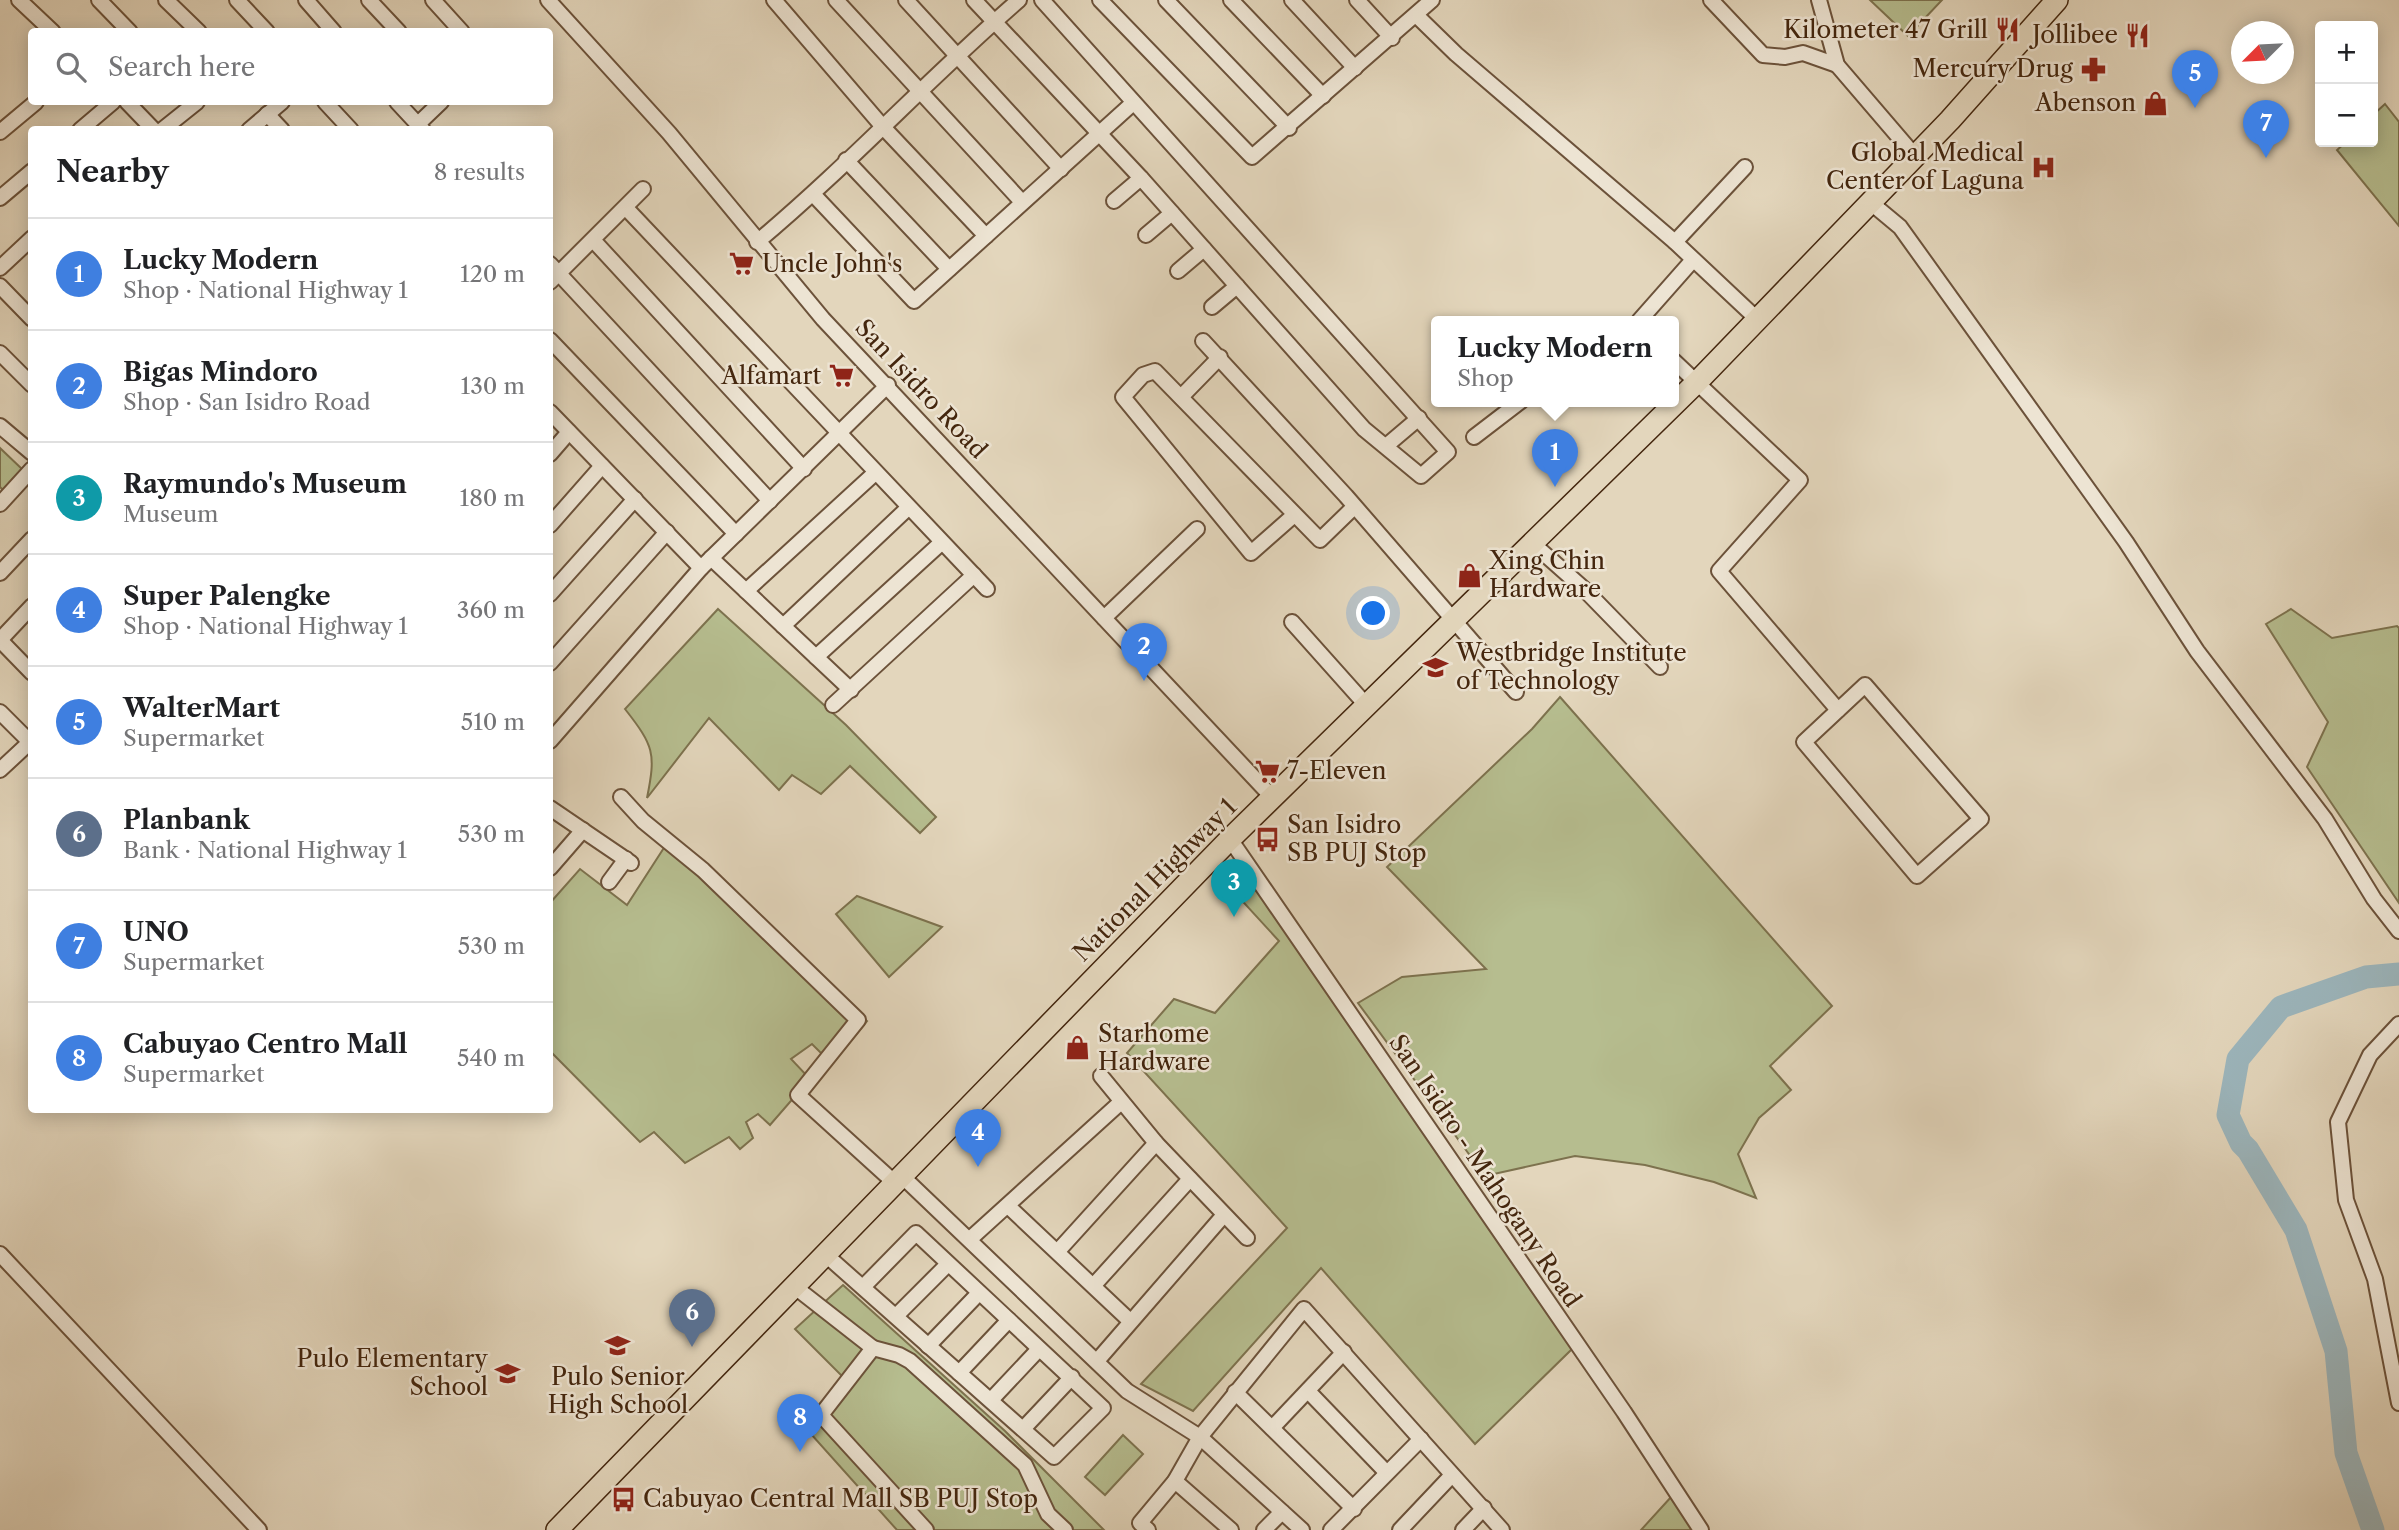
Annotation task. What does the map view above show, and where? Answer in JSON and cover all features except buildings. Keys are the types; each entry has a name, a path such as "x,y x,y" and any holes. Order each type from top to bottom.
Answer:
{"highway":[{"name":"National Highway 1","path":"1679,399 1915,156 2057,0"},
{"name":"National Highway 1","path":"558,1530 1230,839 1671,407"}],"street":[{"path":"19,0 49,28"},
{"path":"99,0 126,28"},
{"path":"166,0 195,28"},
{"path":"237,0 263,28"},
{"path":"306,0 330,28"},
{"path":"369,0 394,28"},
{"path":"433,0 458,28"},
{"name":"San Isidro Road","path":"548,0 669,134 823,319 888,385 1273,798"},
{"path":"836,0 1022,202"},
{"path":"906,0 1061,169"},
{"path":"974,0 1172,213 1364,429 1421,476 1448,452 1042,0"},
{"path":"757,242 813,194 956,55 1019,0"},
{"path":"1101,0 1252,158 1392,38 1425,5 1456,54 1675,242 1692,261 1757,319"},
{"path":"1166,0 1289,128"},
{"path":"1231,0 1323,96"},
{"path":"1292,0 1355,68"},
{"path":"1357,0 1392,38"},
{"path":"1711,0 1763,55 1785,57 1803,53 1837,65"},
{"path":"1819,0 1837,65 1915,156"},
{"path":"776,1 883,127 986,236"},
{"path":"1803,53 1825,29"},
{"path":"813,194 914,302 1133,103"},
{"path":"0,132 32,105"},
{"path":"85,126 109,105"},
{"path":"130,105 150,126"},
{"path":"167,126 193,105"},
{"path":"254,126 278,105"},
{"path":"328,105 347,126"},
{"path":"400,105 419,126"},
{"path":"421,126 438,105"},
{"path":"267,114 278,126"},
{"path":"846,160 949,269"},
{"path":"1675,242 1745,167"},
{"path":"0,198 28,174"},
{"path":"1114,201 1140,178"},
{"path":"643,189 594,242 553,273 770,501"},
{"path":"1871,202 1900,227 2126,542 2197,651 2325,819 2374,899 2399,931"},
{"path":"626,208 987,589"},
{"path":"1146,235 1172,213"},
{"path":"594,242 804,469"},
{"path":"0,268 28,243"},
{"path":"1178,271 1204,249"},
{"path":"1643,316 1692,261"},
{"path":"1212,307 1237,285"},
{"path":"0,286 28,315"},
{"path":"1203,341 1354,506 1516,692"},
{"path":"553,343 736,534"},
{"path":"0,353 28,381"},
{"path":"1181,397 1220,357"},
{"path":"1679,364 1800,480 1719,571 1838,710"},
{"path":"1293,516 1251,553 1123,397 1143,375 1155,372 1293,516 1320,540 1354,506"},
{"path":"553,738 706,563 888,385"},
{"path":"1474,437 1513,407"},
{"path":"553,415 667,533 746,591 851,690"},
{"path":"1385,446 1419,418"},
{"path":"0,426 28,450"},
{"path":"553,451 569,432"},
{"path":"553,522 602,466"},
{"path":"0,504 28,473"},
{"path":"746,591 875,473"},
{"path":"553,591 635,499"},
{"path":"783,626 908,508"},
{"path":"1104,618 1197,529"},
{"path":"553,660 667,533"},
{"path":"1531,542 1584,589 1660,667"},
{"path":"0,573 28,543"},
{"path":"816,657 941,543"},
{"path":"833,705 974,575"},
{"path":"28,610 0,640 28,669"},
{"path":"1292,621 1367,706"},
{"path":"1865,685 1981,819 1917,876 1804,742 1838,710 1865,685"},
{"path":"0,712 28,740"},
{"path":"0,771 28,744"},
{"path":"621,797 643,821 703,870 858,1020 798,1095 970,1239 1127,1391 1200,1437 1302,1530"},
{"path":"553,810 628,861 609,882"},
{"path":"553,865 583,830"},
{"name":"San Isidro - Mahogany Road","path":"1230,839 1624,1412 1701,1530"},
{"path":"2399,1024 2370,1055 2338,1122 2346,1200 2375,1279 2399,1403"},
{"path":"1101,1076 1156,1143 1223,1216 1247,1238"},
{"path":"970,1239 1121,1102"},
{"path":"1058,1251 1156,1143"},
{"path":"1094,1285 1190,1179"},
{"path":"1008,1206 1130,1321"},
{"path":"1097,1361 1223,1216"},
{"path":"827,1255 1054,1457 1103,1408 916,1233 864,1286"},
{"path":"0,1254 259,1530"},
{"path":"896,1316 948,1264"},
{"path":"794,1287 873,1348 900,1355 910,1361 1025,1465 1048,1514 1065,1530"},
{"path":"928,1346 979,1293"},
{"path":"1148,1530 1140,1522 1175,1482 1200,1437 1304,1309 1502,1530"},
{"path":"959,1373 1009,1320"},
{"path":"873,1348 821,1415 926,1530"},
{"path":"991,1400 1039,1349"},
{"path":"1272,1428 1309,1392 1344,1352"},
{"path":"1023,1429 1072,1377"},
{"path":"1235,1392 1354,1508"},
{"path":"1309,1392 1386,1472"},
{"path":"1331,1530 1421,1439"},
{"path":"1400,1530 1452,1475"},
{"path":"1175,1482 1231,1530"},
{"path":"1463,1530 1483,1508"},
{"path":"1264,1530 1282,1511"}],"green space":[{"path":"1870,0 1942,0 1908,36"},
{"path":"2385,104 2399,122 2399,226 2337,150 2340,147 2378,147 2378,110"},
{"path":"0,448 22,469 3,490 0,487"},
{"path":"718,609 846,725 936,817 920,833 850,766 821,794 792,775 779,790 709,718 647,798 652,760 650,750 642,732 625,709"},
{"path":"2291,609 2332,638 2397,626 2399,628 2399,903 2307,767 2328,722 2266,624"},
{"path":"1560,697 1832,1006 1770,1066 1791,1090 1759,1118 1738,1154 1756,1198 1714,1182 1645,1165 1575,1156 1485,1176 1358,1003 1402,977 1486,969 1387,867 1532,729"},
{"path":"669,840 867,1021 832,1064 812,1044 791,1059 810,1079 770,1125 758,1114 746,1122 753,1138 740,1149 729,1137 685,1163 654,1132 640,1142 553,1054 553,900 580,869 627,905"},
{"path":"1242,865 1572,1349 1475,1444 1321,1268 1193,1411 1141,1384 1287,1228 1127,1053 1174,999 1215,1013 1279,941 1224,881"},
{"path":"857,896 942,927 889,977 836,914"},
{"path":"843,1285 1005,1431 1104,1530 897,1530 802,1424 844,1378 795,1329"},
{"path":"1123,1435 1143,1454 1105,1495 1085,1477"},
{"path":"1672,1496 1694,1530 1641,1530"}],"waterway":[{"path":"2373,1530 2346,1453 2336,1351 2296,1230 2248,1150 2241,1143 2228,1115 2238,1059 2281,1007 2366,977 2399,974"}],"place":[{"name":"Kilometer 47 Grill","path":"2008,30"},
{"name":"Jollibee","path":"2138,35"},
{"name":"Mercury Drug","path":"2093,69"},
{"name":"Abenson","path":"2156,103"},
{"name":"WalterMart","path":"2195,108"},
{"name":"UNO","path":"2266,158"},
{"name":"Global Medical Center of Laguna","path":"2044,167"},
{"name":"Uncle John's","path":"742,264"},
{"name":"Alfamart","path":"841,376"},
{"name":"Lucky Modern","path":"1555,487"},
{"name":"Xing Chin Hardware","path":"1469,575"},
{"name":"Westbridge Institute of Technology","path":"1436,667"},
{"name":"Bigas Mindoro","path":"1144,681"},
{"name":"7-Eleven","path":"1267,771"},
{"name":"San Isidro SB PUJ Stop","path":"1267,839"},
{"name":"Raymundo's Museum","path":"1234,917"},
{"name":"Starhome Hardware","path":"1078,1048"},
{"name":"Super Palengke","path":"978,1167"},
{"name":"Pulo Senior High School","path":"618,1346"},
{"name":"Planbank","path":"692,1347"},
{"name":"Pulo Elementary School","path":"508,1373"},
{"name":"Cabuyao Centro Mall","path":"800,1452"},
{"name":"Cabuyao Central Mall SB PUJ Stop","path":"623,1499"}]}
